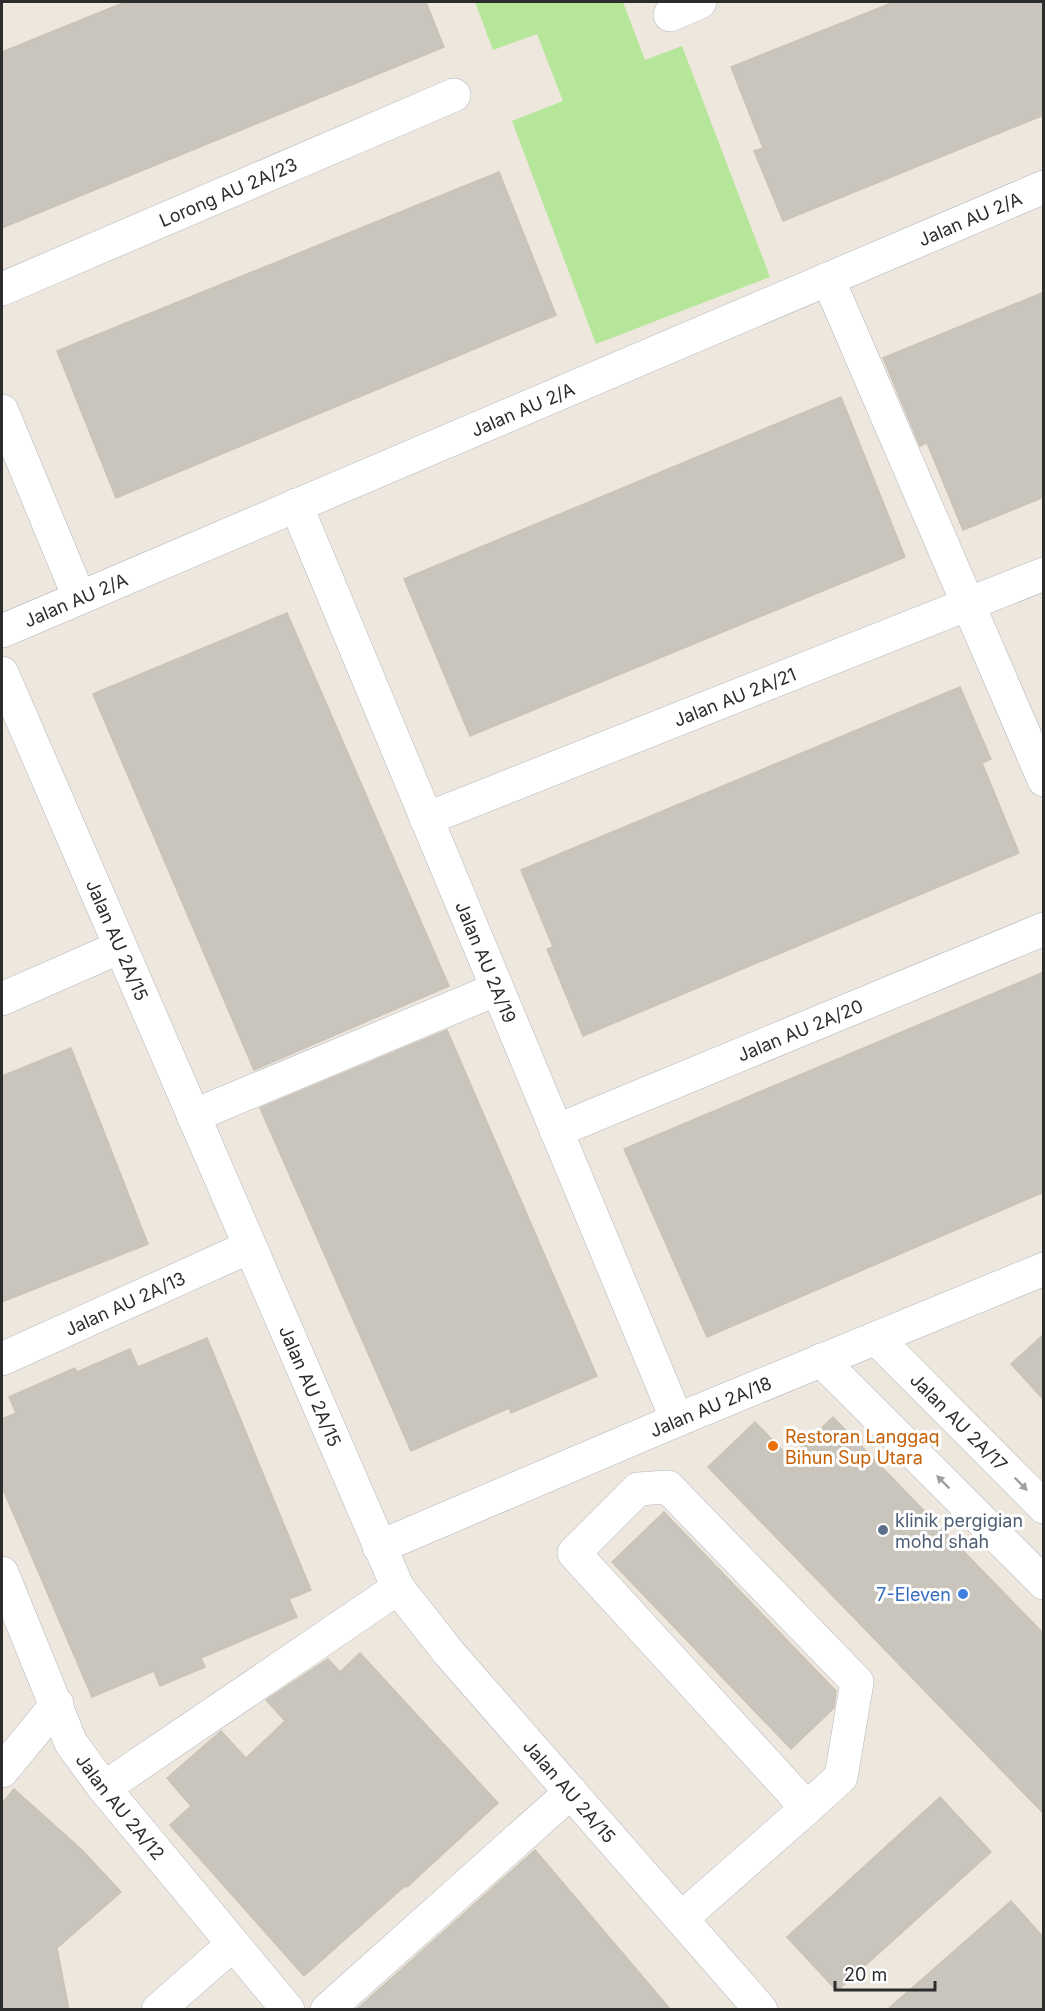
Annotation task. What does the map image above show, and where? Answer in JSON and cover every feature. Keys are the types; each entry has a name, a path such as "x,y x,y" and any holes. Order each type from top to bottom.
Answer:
{"street":[{"path":"670,15 700,2"},
{"name":"Lorong AU 2A/23","path":"2,289 454,95"},
{"name":"Jalan AU 2/A","path":"2,631 1044,187"},
{"path":"828,279 1044,780"},
{"path":"2,411 79,597"},
{"name":"Jalan AU 2A/19","path":"296,505 677,1420"},
{"name":"Jalan AU 2A/21","path":"426,819 1044,574"},
{"name":"Jalan AU 2A/15","path":"2,674 398,1588 449,1653 761,2010"},
{"name":"Jalan AU 2A/20","path":"556,1131 1044,929"},
{"path":"2,999 120,947"},
{"path":"193,1116 497,989"},
{"name":"Jalan AU 2A/13","path":"2,1359 249,1247"},
{"name":"Jalan AU 2A/18","path":"379,1547 677,1420 1044,1269"},
{"name":"Jalan AU 2A/17","path":"876,1338 1044,1507"},
{"path":"821,1360 1044,1583"},
{"path":"682,1918 807,1808 842,1777 857,1682 668,1487 638,1489 574,1553 807,1808"},
{"name":"Jalan AU 2A/12","path":"2,1573 71,1743 104,1788 288,2010"},
{"path":"104,1788 398,1588"},
{"path":"2,1771 57,1704"},
{"path":"327,2010 571,1792"},
{"path":"158,2010 232,1945"}],"green space":[{"path":"475,2 623,2 645,60 682,46 770,277 596,344 512,121 563,101 537,34 493,50"}],"building":[{"path":"125,2 426,2 444,47 2,228 2,52"},
{"path":"894,2 1044,2 1044,115 783,221 754,151 763,148 731,67"},
{"path":"499,172 556,315 116,498 57,351"},
{"path":"1044,292 1044,497 963,530 927,443 920,446 883,358"},
{"path":"841,397 905,557 470,736 404,579"},
{"path":"287,613 449,986 254,1070 93,694"},
{"path":"960,687 991,759 982,763 1019,853 583,1036 547,949 553,947 521,870"},
{"path":"1044,972 1044,1192 707,1337 624,1149"},
{"path":"447,1030 597,1376 511,1413 509,1408 411,1451 260,1108"},
{"path":"71,1048 148,1244 2,1302 2,1076"},
{"path":"1044,1334 1044,1400 1011,1364"},
{"path":"207,1338 311,1590 289,1599 297,1617 201,1658 205,1667 160,1686 154,1671 92,1697 2,1487 2,1419 16,1413 9,1397 75,1368 77,1372 130,1349 138,1367"},
{"path":"833,1417 1044,1634 1044,1814 708,1467 755,1422 790,1458"},
{"path":"664,1512 836,1691 834,1708 791,1749 612,1562"},
{"path":"360,1653 498,1803 407,1887 405,1886 304,1976 170,1825 191,1806 167,1778 221,1731 246,1758 285,1721 266,1700 328,1659 340,1672"},
{"path":"14,1789 82,1850 121,1892 57,1948 69,2010 2,2010 2,1803"},
{"path":"940,1797 991,1852 837,1991 787,1937"},
{"path":"535,1850 671,2010 356,2010"},
{"path":"1011,1901 1044,1938 1044,2010 887,2010"}],"place":[{"name":"Restoran Langgaq Bihun Sup Utara","path":"773,1446"},
{"name":"klinik pergigian mohd shah","path":"883,1530"},
{"name":"7-Eleven","path":"963,1594"}]}
